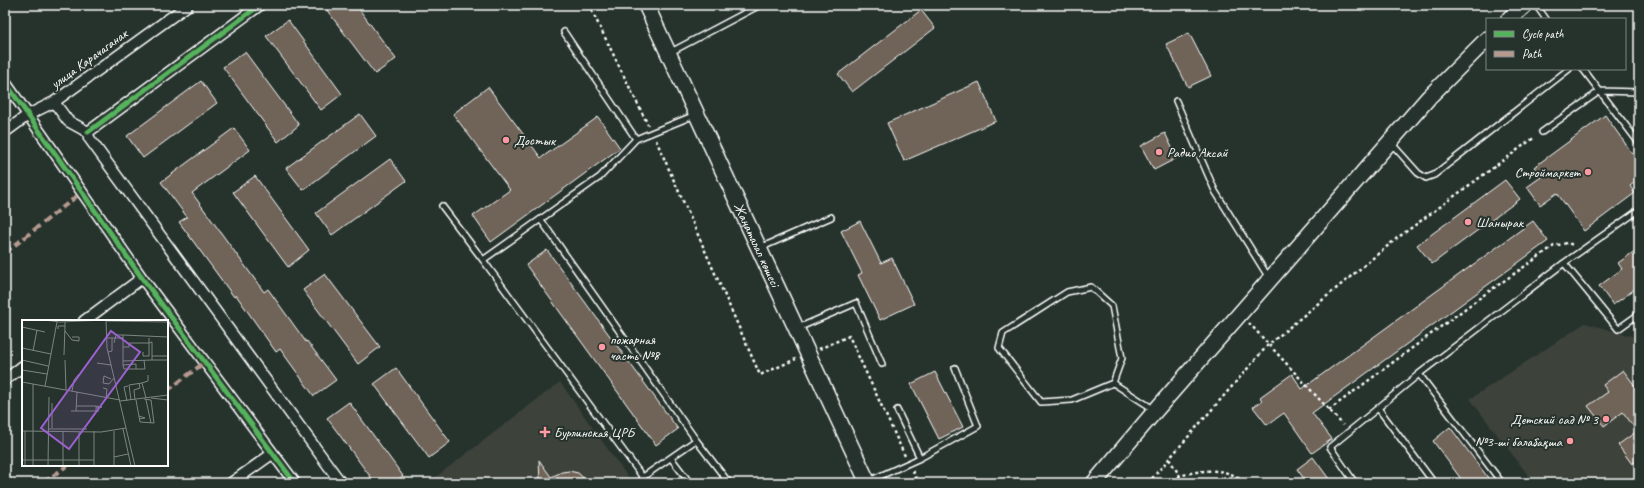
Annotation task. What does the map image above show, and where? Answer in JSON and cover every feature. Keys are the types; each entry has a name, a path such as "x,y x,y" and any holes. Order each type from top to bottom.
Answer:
{"main road":[{"name":"Жаңаталап көшесі","path":"646,5 868,482"},
{"path":"1510,18 1525,5"},
{"path":"1094,483 1429,97 1486,40"}],"street":[{"name":"улица Карачаганак","path":"5,132 28,115 54,102 188,5"},
{"path":"88,132 260,5"},
{"path":"5,82 142,278 294,483"},
{"path":"54,102 68,121 88,132"},
{"path":"88,132 89,138 341,483"},
{"path":"85,320 142,278"},
{"path":"5,380 22,367"},
{"path":"231,483 272,454"}],"lane":[{"path":"668,53 760,5"},
{"path":"1536,5 1545,18"},
{"path":"564,32 636,139"},
{"path":"1390,142 1418,173 1426,178 1434,175 1568,70"},
{"path":"1584,70 1639,143"},
{"path":"1542,132 1600,91 1639,92"},
{"path":"1176,101 1215,191 1270,279"},
{"path":"483,260 600,177 636,139 696,114"},
{"path":"442,206 647,483"},
{"path":"1355,483 1330,448 1420,374 1564,263 1639,210"},
{"path":"759,248 831,217"},
{"path":"541,220 696,440 729,483"},
{"path":"1564,263 1618,329 1639,314"},
{"path":"1091,286 1112,306 1122,358 1113,383 1072,400 1041,402 999,348 1003,333 1066,292 1091,286"},
{"path":"796,328 856,303 882,364"},
{"path":"868,482 920,458 978,426 955,368"},
{"path":"1420,374 1502,483"},
{"path":"1113,383 1156,410"},
{"path":"1378,408 1434,483"},
{"path":"897,410 920,458"},
{"path":"643,477 696,440"},
{"path":"671,458 690,483"}],"path":[{"path":"589,5 652,133 760,375 849,336 918,483"},
{"path":"1148,483 1268,345 1396,239 1542,132"},
{"path":"1329,410 1478,299 1554,246 1567,243 1584,249"},
{"path":"1240,314 1349,432"},
{"path":"1169,459 1180,476"},
{"path":"1174,483 1180,476 1197,471 1220,471 1241,479 1246,483"}],"shaded area":[{"name":"№3-ші балабақша","path":"1585,323 1635,337 1639,341 1639,483 1534,483 1470,399"},
{"name":"Бурлинская ЦРБ","path":"560,382 632,483 428,483"}],"building":[{"path":"323,5 356,5 396,59 375,74"},
{"path":"921,10 935,28 852,92 838,74"},
{"path":"288,20 342,94 321,110 266,36"},
{"path":"1189,33 1211,76 1188,87 1166,44"},
{"path":"245,52 299,125 278,142 223,67"},
{"path":"201,81 217,103 143,158 127,136"},
{"path":"979,82 996,121 904,161 887,123"},
{"path":"488,87 541,158 598,117 620,148 491,242 473,216 510,190 453,114"},
{"path":"360,114 376,136 303,190 286,168"},
{"name":"Строймаркет","path":"1605,115 1639,163 1639,179 1630,186 1635,193 1584,231 1557,193 1540,205 1527,187 1541,177 1534,167"},
{"path":"234,128 250,150 192,193 264,292 268,289 306,342 307,341 336,380 314,396 280,349 276,352 236,295 234,297 179,222 187,217 161,182"},
{"name":"Радио Аксай","path":"1165,133 1177,158 1154,170 1141,146"},
{"path":"390,159 406,181 332,235 316,213"},
{"path":"255,176 309,250 288,267 233,192"},
{"name":"Шанырак","path":"1505,180 1520,199 1432,264 1417,245"},
{"path":"860,221 881,263 892,258 914,304 880,320 858,275 862,273 841,231"},
{"path":"1533,221 1548,241 1312,413 1332,439 1312,453 1284,413 1267,425 1253,407 1262,401 1260,397 1292,374 1302,389"},
{"path":"1639,248 1639,286 1613,305 1599,286 1622,269 1618,263"},
{"name":"пожарная часть №8","path":"547,250 678,429 656,445 526,265"},
{"path":"325,274 380,347 358,364 303,290"},
{"path":"396,368 450,442 429,458 374,384"},
{"name":"Детский сад № 3","path":"1623,370 1639,391 1639,459 1632,464 1618,445 1637,431 1623,412 1604,426 1588,406 1608,392 1603,385"},
{"path":"935,372 963,427 939,439 911,384"},
{"path":"349,402 403,476 394,483 375,483 327,418"},
{"path":"1450,427 1492,483 1464,483 1433,441"},
{"path":"1313,457 1332,483 1307,483 1297,469"},
{"path":"539,460 551,477 562,472 569,471 578,473 589,483 538,483 540,482"}],"marked path":[{"path":"5,253 82,192"},
{"path":"168,390 205,362"},
{"path":"43,483 67,466"}],"cycle path":[{"path":"88,132 260,5"},
{"path":"5,82 142,278 295,483"}],"place":[{"name":"Достык","path":"506,140"},
{"name":"Радио Аксай","path":"1159,152"},
{"name":"Строймаркет","path":"1588,172"},
{"name":"Шанырак","path":"1468,222"},
{"name":"пожарная часть №8","path":"602,347"},
{"name":"Детский сад № 3","path":"1606,419"},
{"name":"Бурлинская ЦРБ","path":"545,432"},
{"name":"№3-ші балабақша","path":"1570,441"}]}
